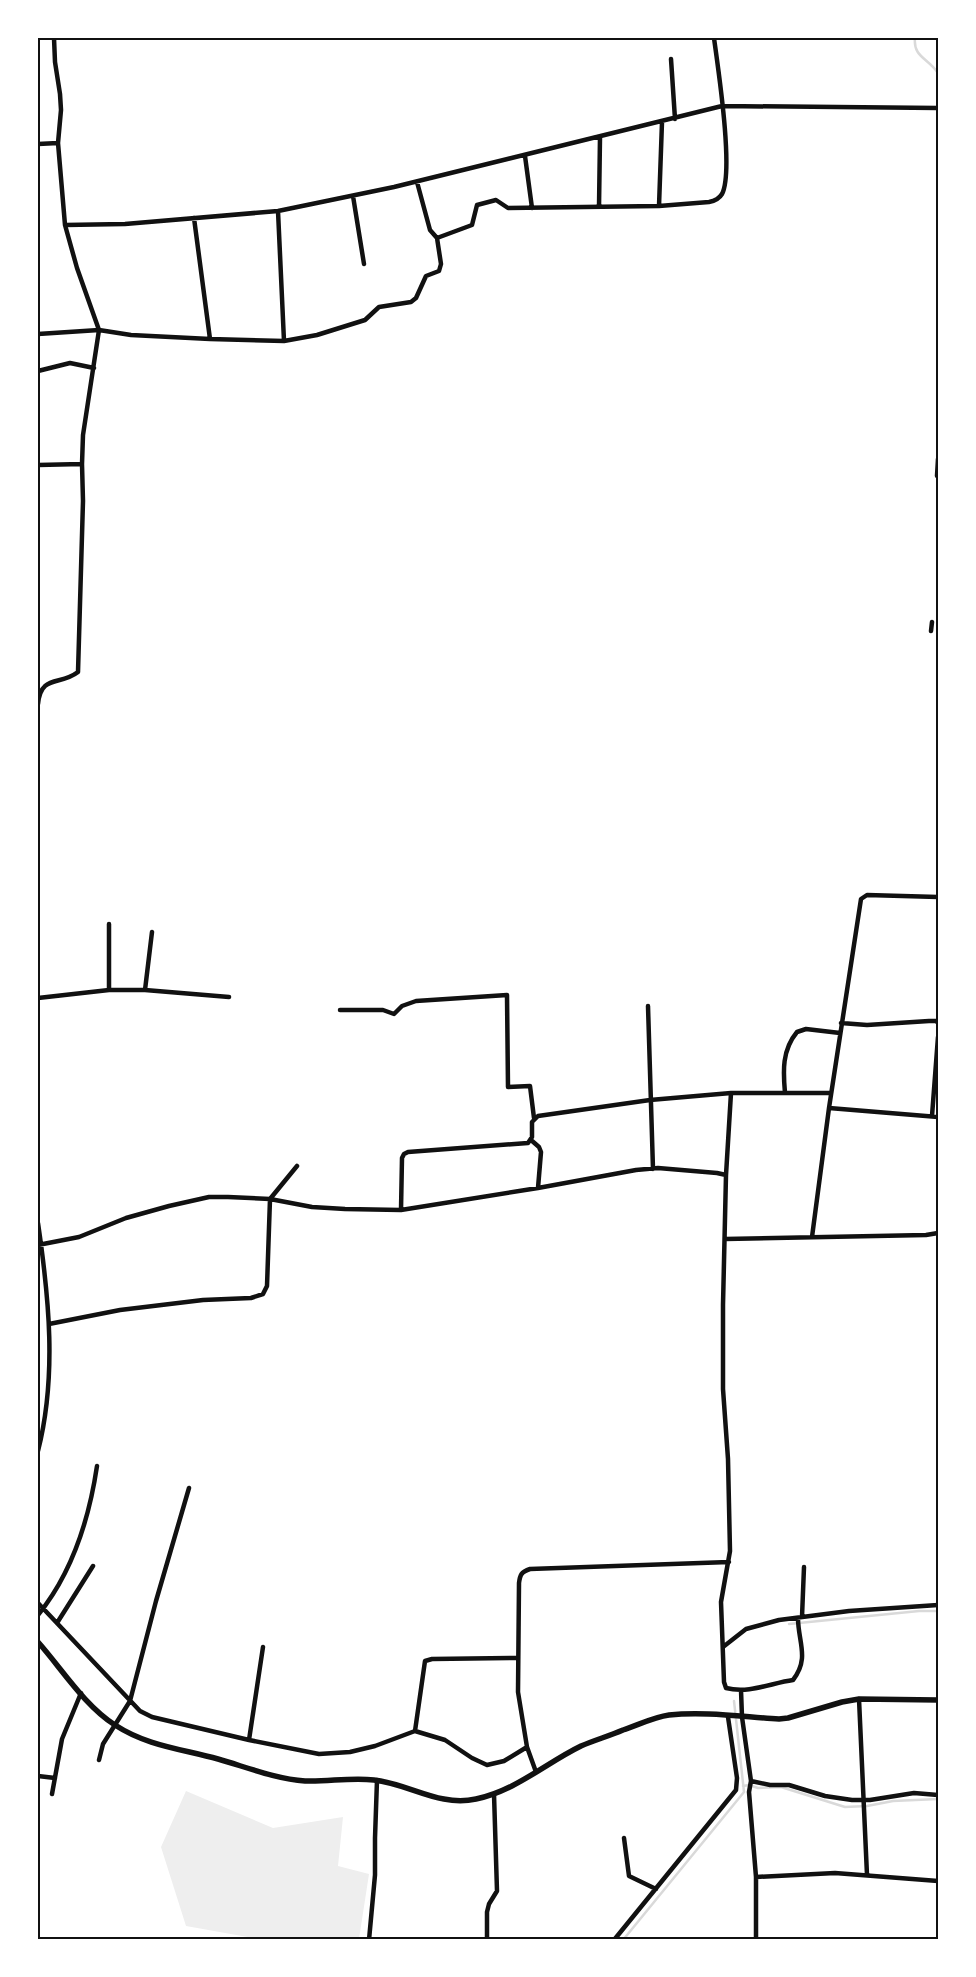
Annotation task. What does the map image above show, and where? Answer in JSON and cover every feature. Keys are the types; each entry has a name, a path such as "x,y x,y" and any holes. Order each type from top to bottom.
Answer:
{"main road":[{"path":"38,1642 100,1714 114,1725 154,1744 286,1778 329,1782 360,1778 377,1780 404,1786 444,1800 460,1802 494,1794 517,1784 536,1769 583,1745 667,1716 692,1714 788,1718 859,1699 938,1700"}],"street":[{"path":"38,704 39,693 50,683 78,672 83,501 82,464 86,414 99,330 77,268 66,226 58,143 61,110 54,38"},
{"path":"437,238 472,225 476,207 479,204 497,200 508,208 532,208 659,206 717,200 722,195 726,170 722,106 714,38"},
{"path":"671,59 675,119"},
{"path":"66,226 126,224 278,211 417,182 722,106 938,108"},
{"path":"659,206 662,122"},
{"path":"599,207 600,137"},
{"path":"38,144 58,143"},
{"path":"525,156 532,208"},
{"path":"38,334 99,330 131,335 284,341 316,335 365,320 380,307 411,302 416,298 426,276 439,271 441,268 437,238 430,230 417,182"},
{"path":"353,196 364,264"},
{"path":"278,211 284,341"},
{"path":"194,218 210,339"},
{"path":"38,371 70,364 94,368"},
{"path":"937,476 938,459"},
{"path":"38,465 82,464"},
{"path":"931,630 932,622"},
{"path":"812,1237 841,1023 862,897 867,895 938,897"},
{"path":"109,924 109,990"},
{"path":"145,990 152,932"},
{"path":"38,998 109,990 145,990 229,997"},
{"path":"340,1010 383,1010 394,1014 402,1006 416,1001 507,995 508,1086 530,1086 534,1118 531,1140"},
{"path":"648,1006 653,1169"},
{"path":"841,1023 867,1024 929,1021 936,1021 938,1023"},
{"path":"785,1093 784,1064 786,1051 797,1032 806,1028 840,1033"},
{"path":"932,1116 938,1036"},
{"path":"731,1093 726,1176 723,1305 723,1389 728,1459 730,1551 721,1602 725,1686 727,1689 741,1691 760,1688 776,1682 793,1680 800,1672 803,1661 799,1620 804,1567"},
{"path":"534,1118 548,1114 652,1100 731,1093 831,1093"},
{"path":"829,1108 938,1117"},
{"path":"531,1140 539,1147 541,1152 538,1188"},
{"path":"401,1210 404,1154 408,1152 525,1143 531,1140"},
{"path":"49,1324 120,1310 203,1300 251,1298 263,1294 267,1286 270,1199 297,1166"},
{"path":"39,1245 79,1237 126,1218 194,1200 228,1196 270,1199 312,1207 401,1210 653,1169 717,1173 726,1176"},
{"path":"38,1223 50,1333 47,1402 38,1451"},
{"path":"725,1238 926,1235 938,1233"},
{"path":"38,1615 57,1590 68,1566 88,1514 97,1466"},
{"path":"98,1760 103,1744 129,1703 156,1600 189,1488"},
{"path":"536,1769 528,1748 518,1692 519,1583 520,1575 523,1571 530,1569 728,1562"},
{"path":"57,1623 93,1566"},
{"path":"38,1602 129,1703 152,1717 319,1754 358,1750 375,1746 415,1731 445,1740 472,1758 487,1765 504,1761 528,1748"},
{"path":"723,1647 746,1629 779,1620 799,1620 849,1611 938,1605"},
{"path":"250,1740 264,1647"},
{"path":"415,1731 425,1661 432,1659 518,1658"},
{"path":"614,1940 736,1790 735,1717 741,1708 741,1691"},
{"path":"52,1794 62,1739 82,1694"},
{"path":"859,1699 867,1875"},
{"path":"735,1717 750,1784 756,1877 756,1940"},
{"path":"38,1776 55,1778"},
{"path":"368,1940 375,1875 377,1780"},
{"path":"750,1784 789,1786 864,1804 914,1793 938,1794"},
{"path":"487,1940 487,1912 489,1904 497,1891 494,1794"},
{"path":"624,1838 629,1876 656,1889"},
{"path":"756,1877 827,1873 938,1880"}],"shaded area":[{"path":"186,1791 273,1828 343,1817 338,1866 369,1874 359,1939 259,1939 186,1926 161,1847"}],"waterway":[{"path":"915,38 916,49 938,73"},
{"path":"789,1624 919,1611 938,1611"},
{"path":"623,1940 744,1792 734,1701"},
{"path":"743,1786 749,1785 758,1788 781,1787 845,1807 867,1806 893,1801 938,1799"}]}
